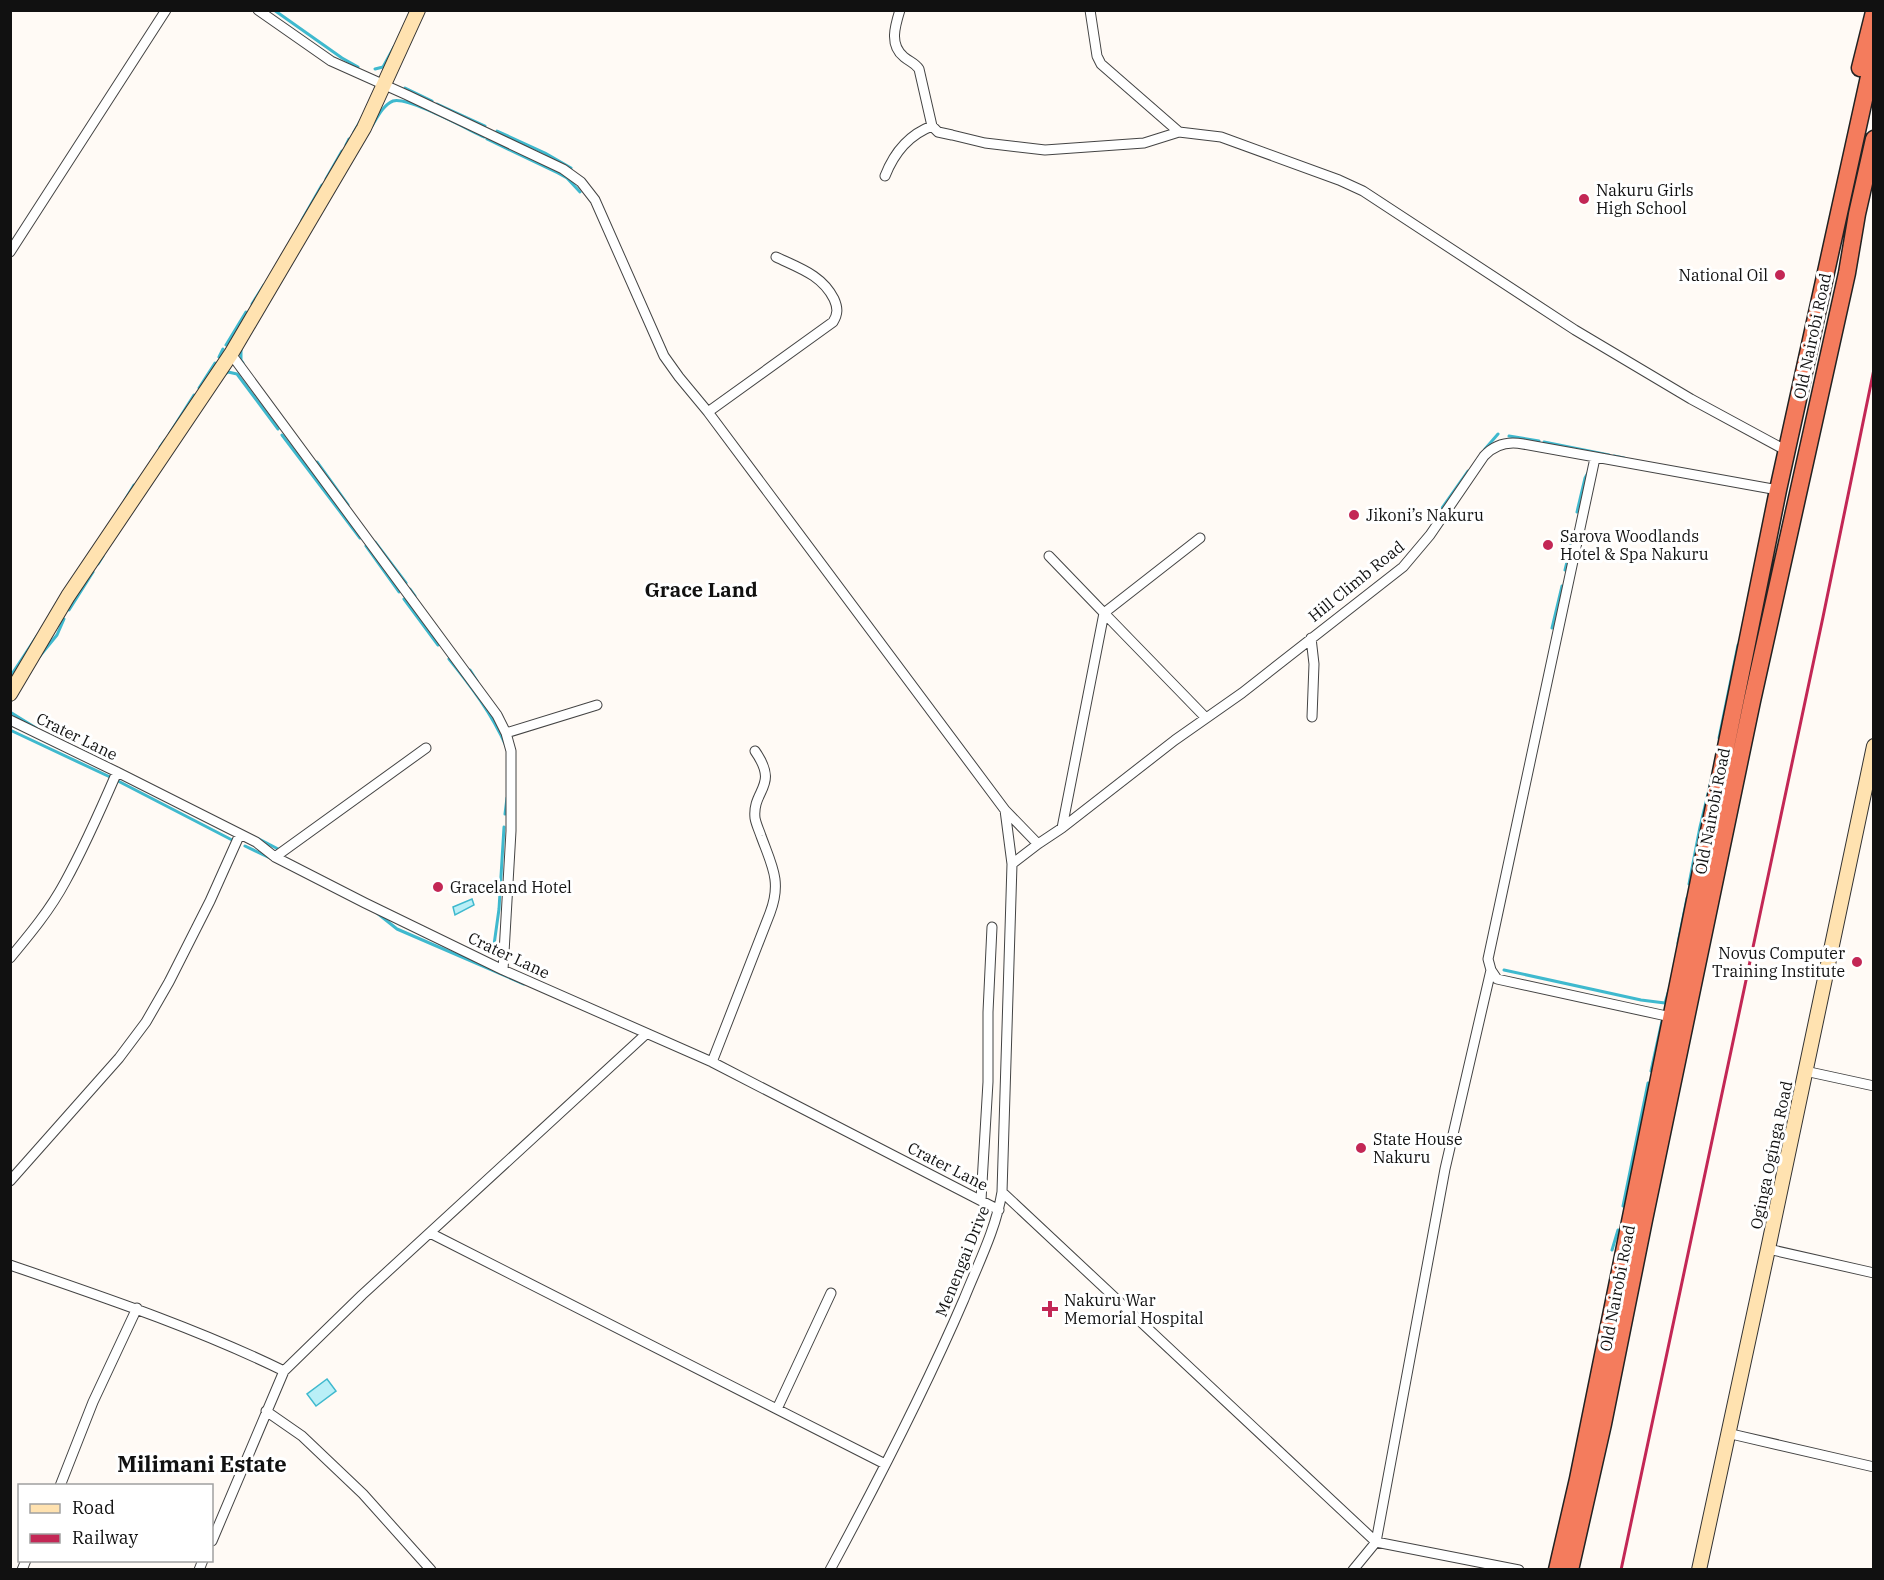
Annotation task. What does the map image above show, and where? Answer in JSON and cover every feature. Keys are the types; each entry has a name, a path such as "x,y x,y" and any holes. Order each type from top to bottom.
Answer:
{"highway":[{"path":"1827,269 1827,232 1831,195 1874,12"},
{"name":"Old Nairobi Road","path":"1557,1569 1578,1479 1778,490 1874,54"},
{"name":"Old Nairobi Road","path":"1570,1569 1603,1424 1752,701 1874,139"},
{"path":"1846,273 1874,193"}],"street":[{"path":"10,252 166,10"},
{"path":"258,10 331,61 385,84 562,169 581,182 595,200 664,356 1005,810 1038,844"},
{"path":"10,694 68,596 231,354 364,128 418,10"},
{"path":"900,10 895,27 895,47 920,69 932,126 938,132 985,143 1045,150 1144,143 1179,132 1221,137 1340,180 1363,191 1609,351 1787,451"},
{"path":"1090,10 1097,56 1101,63 1179,132"},
{"path":"885,176 898,150 921,131 932,126"},
{"path":"708,412 832,322 836,316 835,302 825,284 776,257"},
{"path":"231,354 498,715 506,733 511,751 511,831 503,970"},
{"name":"Hill Climb Road","path":"1012,864 1175,740 1242,693 1406,564 1450,507 1484,456 1494,448 1511,442 1778,490"},
{"path":"1595,458 1488,959 1497,979 1671,1017"},
{"path":"1062,828 1104,613 1200,538"},
{"path":"1049,556 1206,718"},
{"path":"1311,638 1314,664 1311,717"},
{"path":"506,733 597,705"},
{"name":"Crater Lane","path":"10,720 256,842 275,857 365,903 503,970 712,1062 999,1210"},
{"name":"Oginga Oginga Road","path":"1698,1569 1805,1071 1869,793 1874,746"},
{"path":"275,857 426,748"},
{"path":"712,1062 773,904 776,889 775,875 755,818 756,807 765,783 766,770 755,751"},
{"path":"10,958 41,921 65,883 117,772"},
{"name":"Menengai Drive","path":"830,1569 903,1432 940,1355 999,1210 1002,1192 1012,864 1005,810"},
{"path":"10,1181 118,1058 146,1022 161,998 210,901 240,834"},
{"path":"981,1200 988,1082 988,1012 992,927"},
{"path":"1353,1569 1376,1542 1445,1169 1491,970"},
{"path":"213,1539 284,1371 362,1295 646,1034"},
{"path":"1805,1071 1874,1086"},
{"path":"1002,1192 1376,1542 1519,1569"},
{"path":"430,1233 885,1464"},
{"path":"1768,1250 1874,1273"},
{"path":"10,1265 137,1308 246,1352 284,1371"},
{"path":"777,1409 831,1293"},
{"path":"60,1484 93,1402 137,1308"},
{"path":"266,1412 302,1436 363,1494 430,1569"},
{"path":"1727,1433 1874,1467"}],"water":[{"path":"472,899 474,905 455,915 453,907"},
{"path":"327,1379 336,1391 316,1406 307,1394"}],"waterway":[{"path":"274,10 358,67"},
{"path":"375,69 383,67 394,47"},
{"path":"405,88 432,101"},
{"path":"372,126 386,105 393,101 400,101 423,108 484,137"},
{"path":"437,104 485,126"},
{"path":"354,132 361,120"},
{"path":"497,131 571,168"},
{"path":"346,145 349,139"},
{"path":"487,139 567,178 580,192"},
{"path":"326,179 342,151"},
{"path":"302,220 322,185"},
{"path":"252,304 264,285"},
{"path":"226,345 246,312"},
{"path":"241,348 243,363"},
{"path":"219,357 223,349"},
{"path":"199,388 215,363"},
{"path":"225,374 228,372 237,374 278,429"},
{"path":"170,433 194,395"},
{"path":"1485,449 1498,434"},
{"path":"282,435 360,538"},
{"path":"1509,436 1539,441"},
{"path":"160,447 165,440"},
{"path":"1544,442 1609,455"},
{"path":"1614,456 1624,458"},
{"path":"317,462 348,505"},
{"path":"1442,508 1468,471"},
{"path":"1577,512 1585,478 1589,471"},
{"path":"125,500 134,485"},
{"path":"1565,570 1572,541"},
{"path":"375,542 406,583"},
{"path":"366,546 399,592"},
{"path":"98,564 103,556"},
{"path":"69,610 93,572"},
{"path":"1552,628 1562,586"},
{"path":"410,589 415,596"},
{"path":"404,599 438,645"},
{"path":"39,657 57,635 64,619"},
{"path":"10,677 37,636"},
{"path":"1719,738 1738,645"},
{"path":"449,659 480,701 506,746"},
{"path":"470,670 477,681"},
{"path":"10,712 36,728"},
{"path":"10,730 110,777"},
{"path":"1689,884 1712,777"},
{"path":"118,781 234,841"},
{"path":"505,814 507,798"},
{"path":"493,952 499,909 504,827"},
{"path":"259,839 280,850"},
{"path":"245,846 270,858"},
{"path":"1678,943 1687,898"},
{"path":"377,913 397,929 524,984"},
{"path":"1504,970 1641,1000 1665,1003 1669,990"},
{"path":"1651,1071 1662,1021"},
{"path":"1623,1206 1648,1083"},
{"path":"1612,1250 1618,1230"}],"railway":[{"path":"1621,1570 1874,369"}],"place":[{"name":"Nakuru Girls High School","path":"1584,199"},
{"name":"National Oil","path":"1780,275"},
{"name":"Jikoni’s Nakuru","path":"1354,515"},
{"name":"Sarova Woodlands Hotel & Spa Nakuru","path":"1548,545"},
{"name":"Graceland Hotel","path":"438,887"},
{"name":"Novus Computer Training Institute","path":"1857,962"},
{"name":"State House Nakuru","path":"1361,1148"},
{"name":"Nakuru War Memorial Hospital","path":"1050,1309"}],"district":[{"name":"Grace Land","path":"701,589"},
{"name":"Milimani Estate","path":"202,1463"}]}
